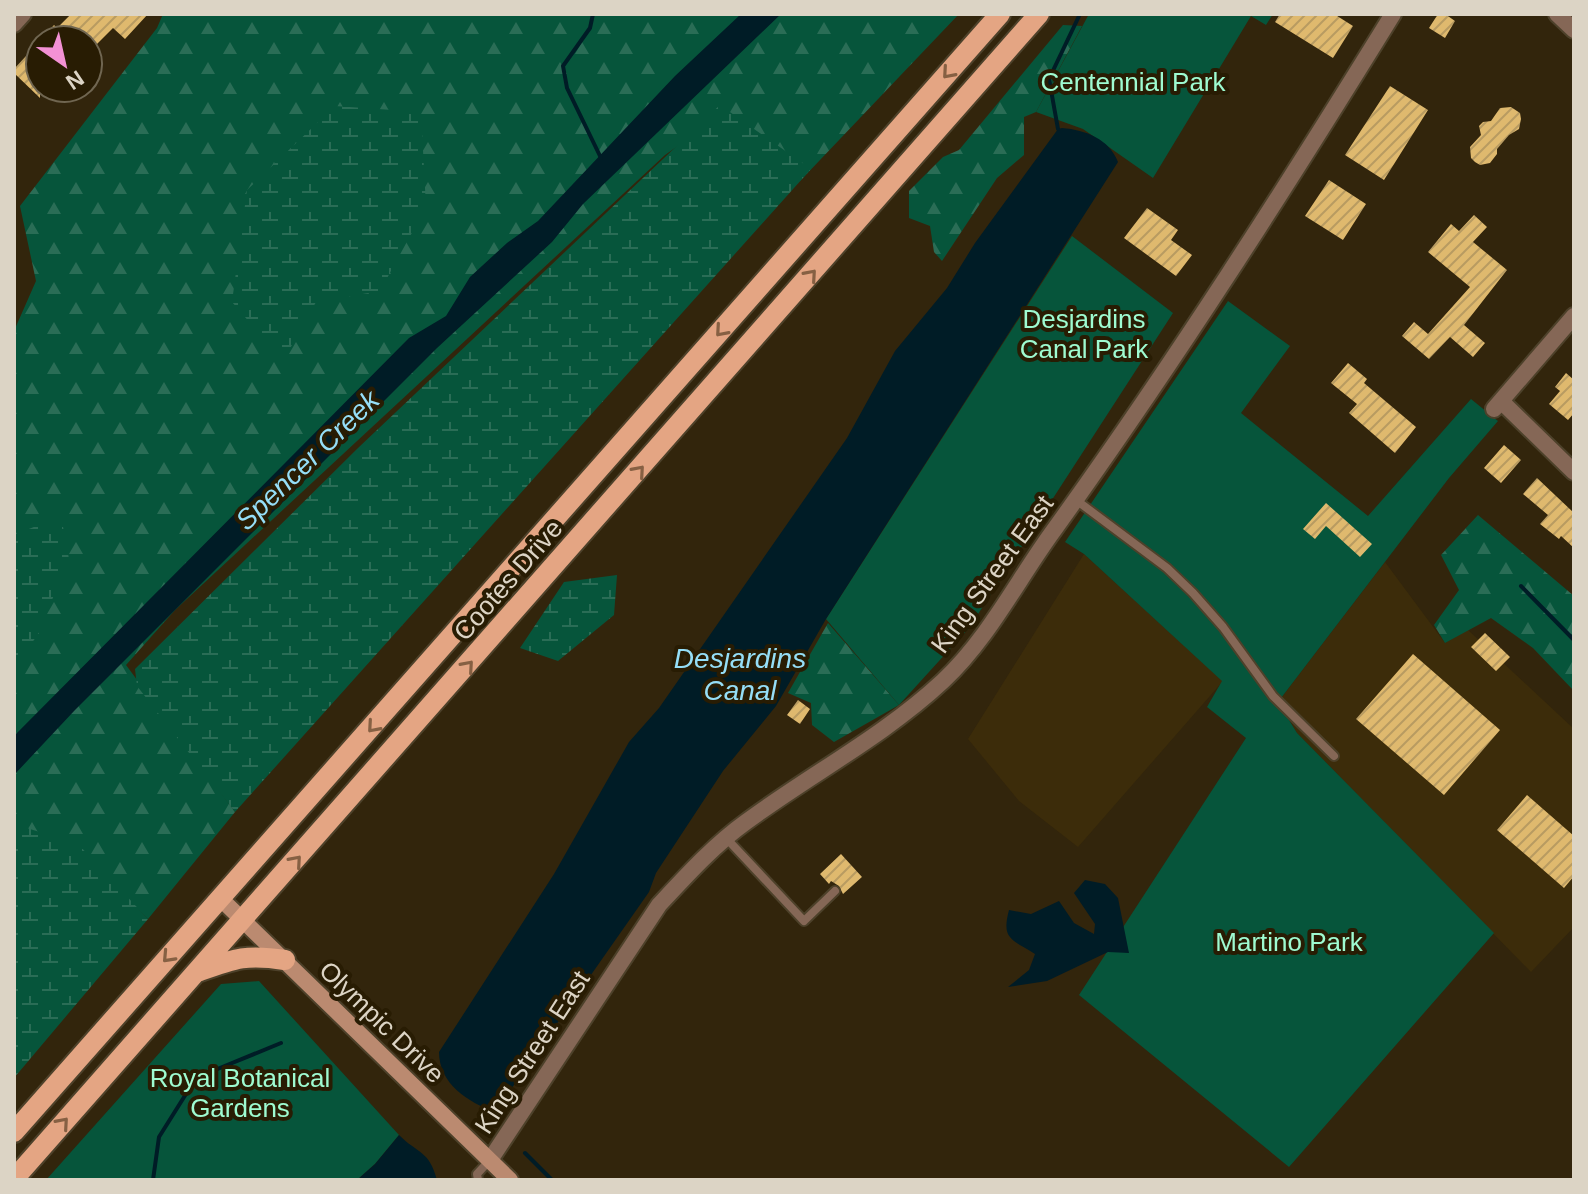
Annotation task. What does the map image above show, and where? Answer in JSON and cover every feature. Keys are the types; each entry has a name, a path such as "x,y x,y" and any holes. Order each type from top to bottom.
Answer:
{"main road":[{"name":"Cootes Drive","path":"14,1132 1000,14"},
{"name":"Cootes Drive","path":"14,1179 1039,14"},
{"name":"Olympic Drive","path":"221,899 510,1180"},
{"path":"196,972 238,957 285,960"}],"street":[{"path":"14,24 23,14"},
{"name":"King Street East","path":"490,1160 659,905 743,824 876,735 944,680 1006,602 1198,322 1393,14"},
{"path":"1557,14 1574,30"},
{"path":"1574,316 1497,405 1574,472"}],"lane":[{"path":"1076,499 1187,586 1223,627 1251,670 1284,709 1334,756"},
{"path":"727,839 804,921 835,891"},
{"path":"478,1180 477,1174 490,1160"}],"shaded area":[{"path":"1084,554 1223,681 1078,847 1019,801 968,739"},
{"path":"1385,562 1445,643 1468,630 1574,729 1574,927 1531,972 1297,733 1278,702"}],"green space":[{"path":"163,14 959,14 800,181 720,116 665,155 175,610 126,665 235,812 148,919 125,896 14,828 14,331 36,281 20,206 99,104 104,104 104,97 157,28"},
{"name":"Centennial Park","path":"1089,14 1273,14 1266,25 1251,16 1153,178 1083,129 1036,112"},
{"path":"1063,25 1082,26 1036,112 1024,117 1024,155 997,178 942,261 934,252 930,226 909,218 909,191 943,157 959,150"},
{"path":"720,105 811,169 235,812 137,686 135,669 358,448"},
{"path":"335,106 421,112 426,207 380,291 316,302 283,361 232,302 247,190"},
{"name":"Desjardins Canal Park","path":"1072,236 1173,313 969,628 899,705 826,619"},
{"name":"Martino Park","path":"1228,301 1290,346 1241,413 1368,516 1471,399 1498,421 1449,478 1278,702 1297,733 1494,933 1289,1167 1079,995 1246,738 1207,707 1222,681 1084,554 1065,542"},
{"path":"1478,515 1574,596 1574,691 1533,648 1491,618 1445,643 1434,625 1459,590 1441,555"},
{"path":"61,516 69,559 37,636 14,666 14,535"},
{"path":"617,575 614,615 558,661 520,648 564,582"},
{"path":"828,623 899,705 834,742 812,725 811,703 788,693"},
{"path":"14,824 78,844 148,919 14,1078"},
{"name":"Royal Botanical Gardens","path":"259,981 399,1135 375,1164 357,1180 46,1180 221,984"}],"water":[{"name":"Spencer Creek","path":"741,14 781,14 583,204 552,242 437,348 75,710 14,775 14,736 409,338 446,316 470,277 507,243 538,221 675,76"},
{"name":"Desjardins Canal","path":"1058,129 1096,137 1109,147 1118,162 826,619 776,706 723,771 656,873 649,892 495,1112 465,1097 444,1073 439,1052 554,874 629,742 659,708 847,438 895,351 947,288 975,243"},
{"path":"1085,880 1105,884 1118,898 1129,953 1108,952 1047,981 1008,987 1029,970 1035,954 1010,938 1006,927 1009,910 1031,914 1059,901 1074,923 1094,934 1095,924 1074,893"},
{"path":"399,1135 426,1158 437,1180 357,1180 375,1164"}],"building":[{"path":"71,14 148,14 125,39 113,28 104,37 104,24 61,24"},
{"path":"1280,14 1334,14 1353,26 1333,58 1275,22"},
{"path":"1438,14 1445,14 1455,21 1445,38 1429,28"},
{"path":"24,58 24,83 14,73"},
{"path":"1390,86 1428,110 1384,180 1345,155"},
{"path":"1511,107 1520,113 1519,129 1497,149 1490,163 1480,165 1471,158 1470,147 1481,135 1479,126 1491,121 1500,108"},
{"path":"1329,180 1366,204 1343,240 1305,216"},
{"path":"1147,208 1178,230 1171,240 1192,255 1176,276 1124,238"},
{"path":"1474,215 1487,227 1473,242 1507,270 1464,325 1485,343 1473,357 1450,337 1429,359 1402,336 1414,322 1428,334 1470,287 1428,252 1451,224 1459,231"},
{"path":"1348,363 1367,379 1364,383 1416,427 1395,453 1349,413 1357,404 1331,383"},
{"path":"1566,373 1574,380 1574,413 1568,420 1549,404 1560,391 1555,387"},
{"path":"1504,445 1521,460 1501,483 1484,468"},
{"path":"1537,478 1574,513 1574,548 1540,524 1548,515 1523,494"},
{"path":"1326,503 1372,544 1360,557 1326,526 1315,539 1303,529"},
{"path":"1485,633 1510,657 1496,671 1471,647"},
{"path":"1413,654 1500,730 1444,795 1356,719"},
{"path":"798,700 810,709 800,724 787,715"},
{"path":"1527,795 1574,836 1574,876 1564,888 1497,830"},
{"path":"841,854 862,877 843,894 839,886 831,881 829,884 820,874"}],"waterway":[{"path":"593,14 590,28 563,66 567,88 601,158"},
{"path":"1058,129 1049,79 1080,14"},
{"path":"1521,586 1574,640"},
{"path":"153,1180 159,1137 191,1086 215,1070 281,1043"},
{"path":"494,1119 495,1112"},
{"path":"525,1153 552,1180"}]}
